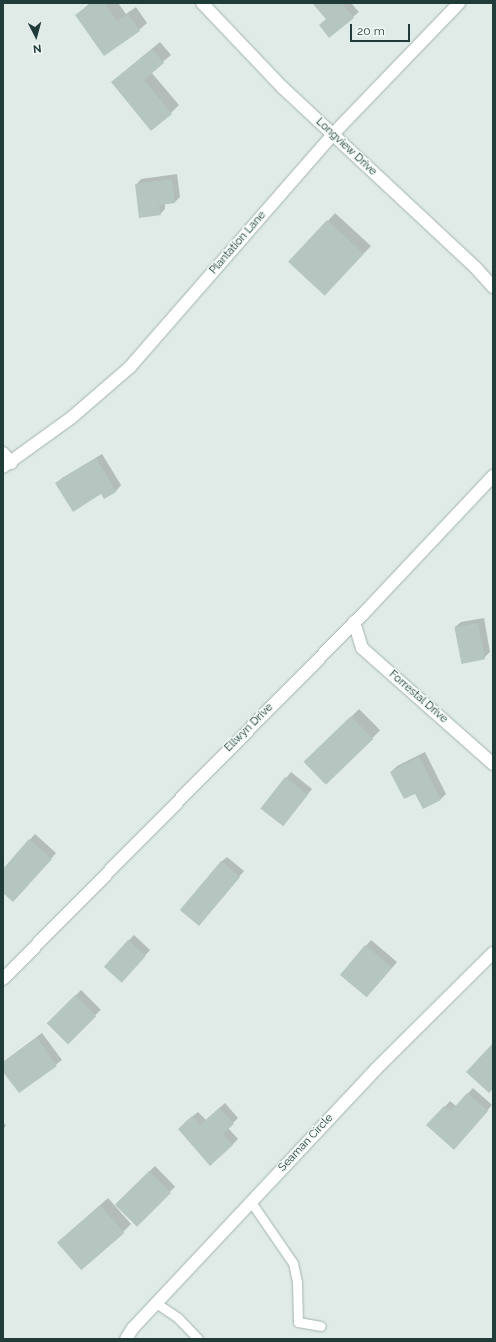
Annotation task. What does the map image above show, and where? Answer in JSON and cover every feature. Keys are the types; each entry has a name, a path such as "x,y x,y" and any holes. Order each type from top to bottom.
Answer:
{"street":[{"name":"Longview Drive","path":"202,3 282,87 475,267 493,287"},
{"name":"Plantation Lane","path":"7,465 71,418 130,367 333,134 459,3"},
{"path":"3,453 7,465"},
{"name":"Ellwyn Drive","path":"3,979 354,622 493,476"},
{"name":"Forrestal Drive","path":"354,622 362,648 493,764"},
{"name":"Seaman Circle","path":"126,1339 133,1328 156,1303 376,1069 493,954"}],"lane":[{"path":"251,1202 293,1263 298,1282 298,1322 321,1326"},
{"path":"156,1303 178,1318 198,1339"}],"building":[{"path":"92,3 104,3 117,21 128,14 140,31 104,56 75,15"},
{"path":"312,3 342,3 354,18 329,38 319,25 326,19"},
{"path":"152,49 164,63 144,80 172,114 151,131 111,82"},
{"path":"172,179 175,203 159,205 161,215 139,218 135,184"},
{"path":"327,220 364,254 325,296 288,262"},
{"path":"96,458 116,492 104,499 101,494 73,512 55,483"},
{"path":"478,623 485,659 462,664 454,628"},
{"path":"351,716 373,739 326,785 304,762"},
{"path":"419,757 441,800 423,809 415,794 404,799 390,772"},
{"path":"285,777 308,795 283,826 260,809"},
{"path":"29,839 52,859 13,902 3,893 3,869"},
{"path":"221,861 240,877 199,926 180,910"},
{"path":"128,940 146,956 122,983 104,967"},
{"path":"365,945 392,967 367,997 340,975"},
{"path":"75,995 96,1016 68,1044 47,1023"},
{"path":"37,1038 57,1066 19,1093 3,1072 3,1062"},
{"path":"493,1043 493,1089 489,1093 466,1072"},
{"path":"467,1093 488,1111 454,1150 426,1125 444,1106 451,1111"},
{"path":"219,1108 234,1124 223,1134 233,1145 210,1166 178,1129 192,1116 200,1125"},
{"path":"149,1171 171,1193 137,1227 115,1205"},
{"path":"100,1205 124,1233 81,1270 57,1242"}]}
